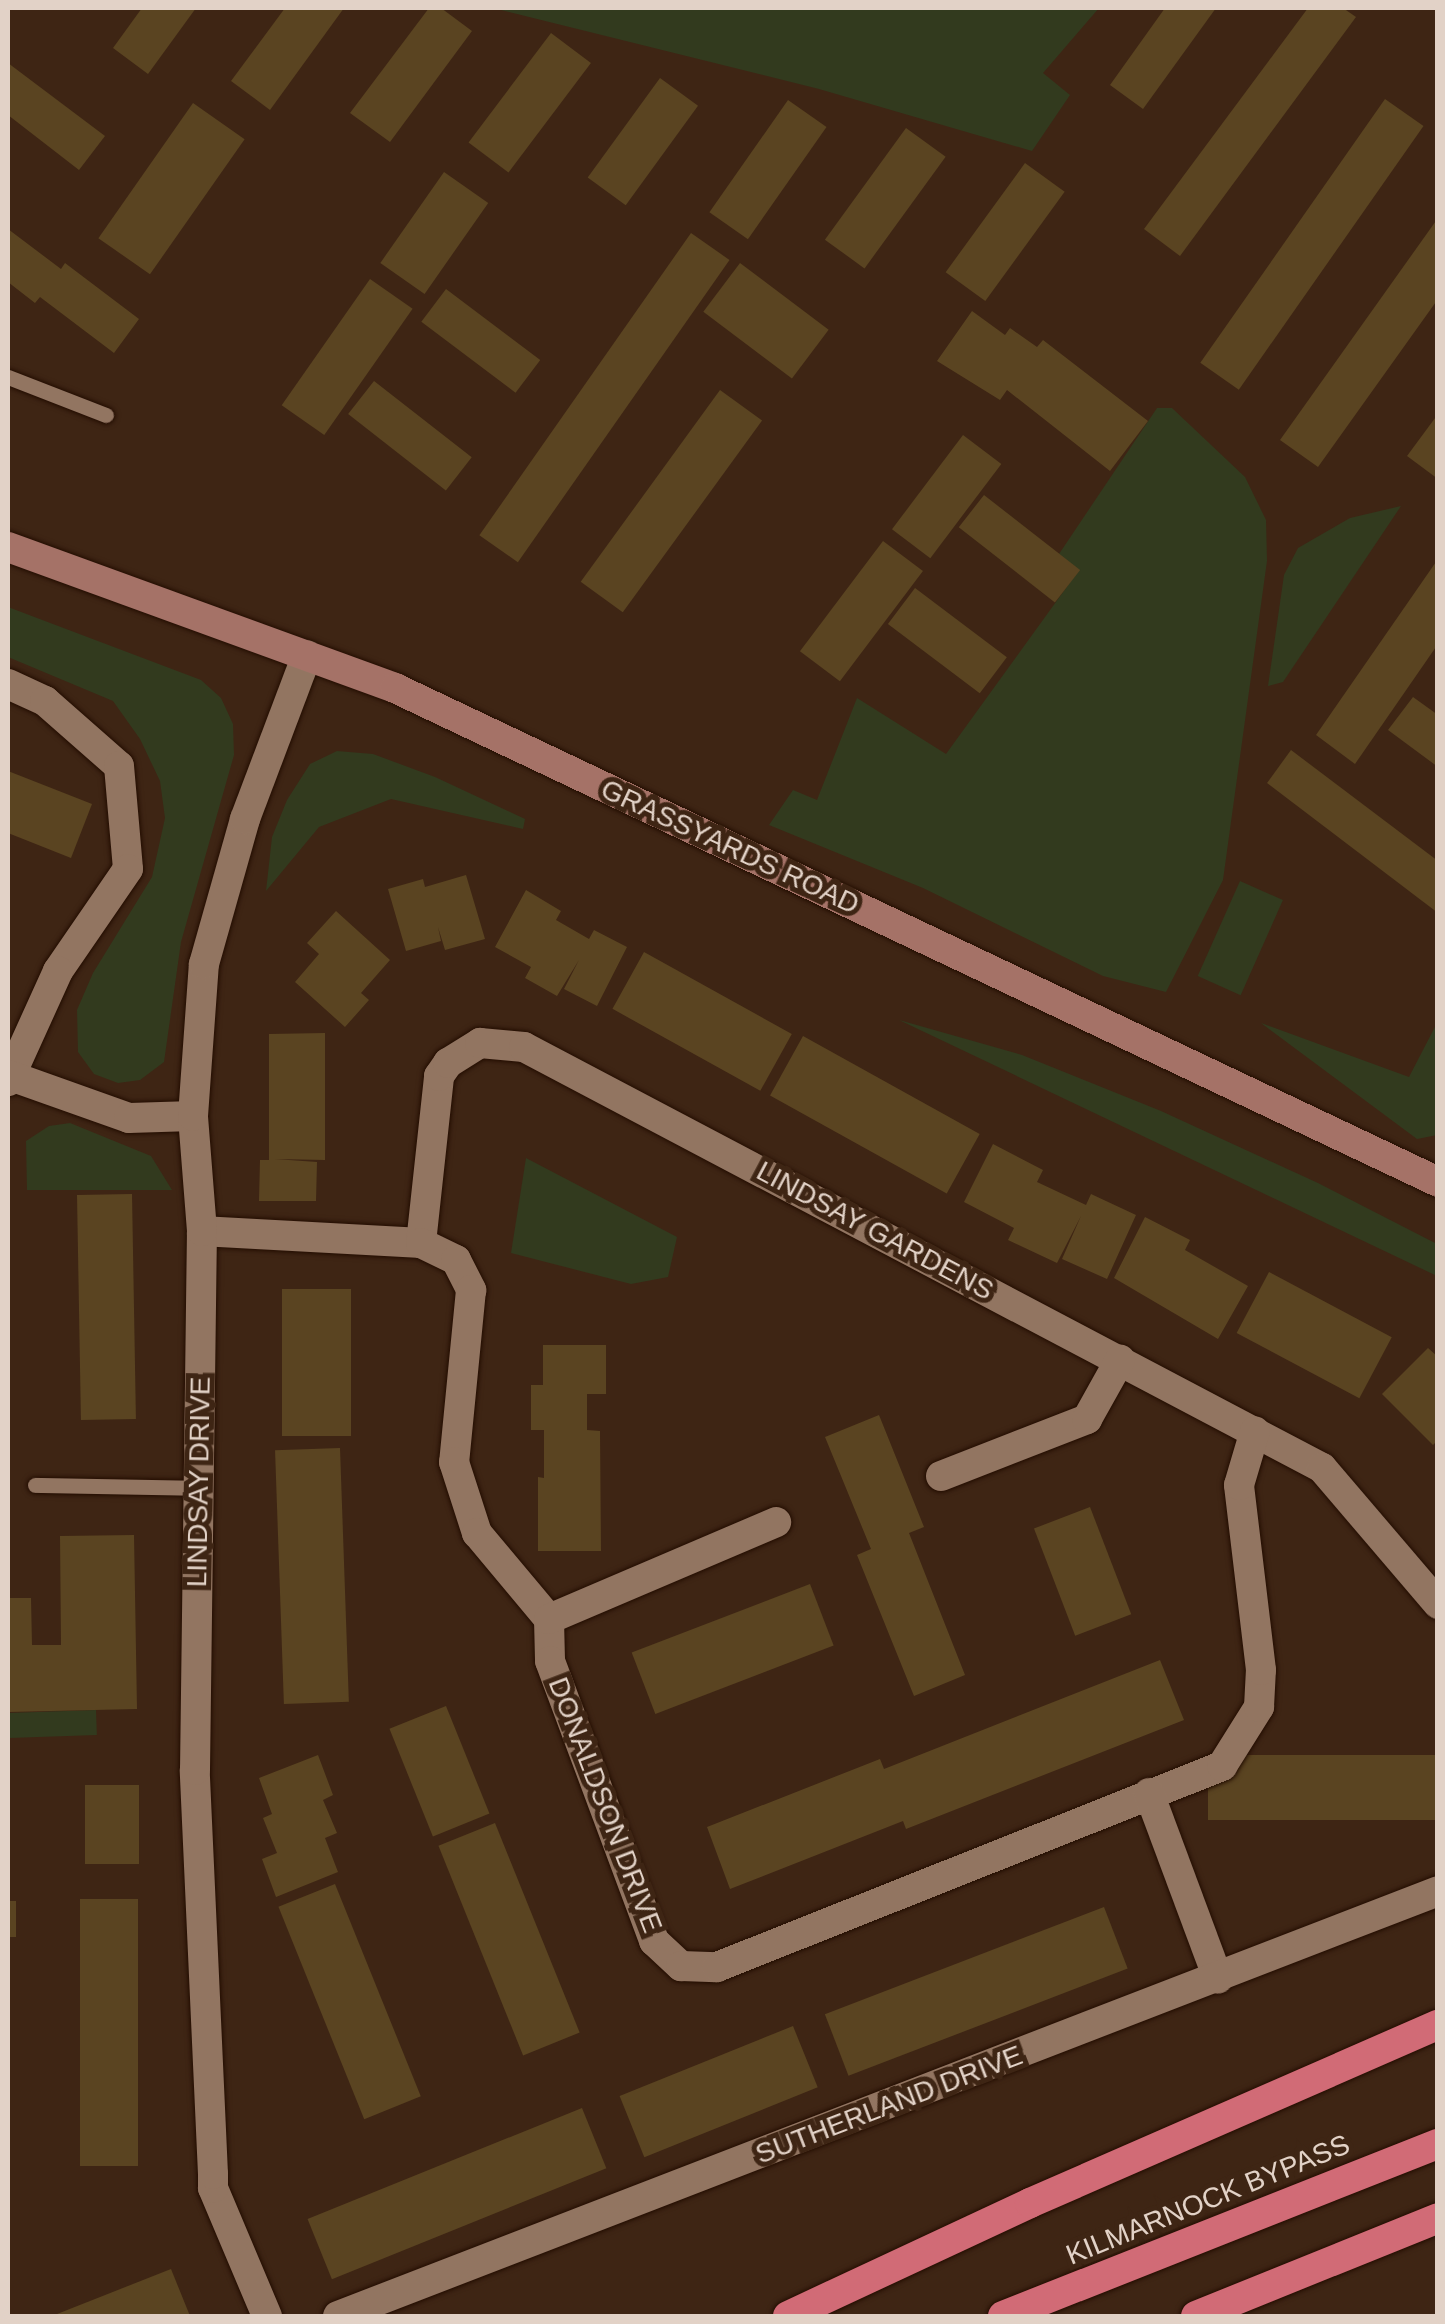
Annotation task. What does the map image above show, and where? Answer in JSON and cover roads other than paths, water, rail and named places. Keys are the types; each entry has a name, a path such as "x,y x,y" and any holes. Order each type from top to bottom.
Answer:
{"highway":[{"path":"788,2316 1030,2203 1438,2024"},
{"name":"KILMARNOCK BYPASS","path":"1003,2316 1438,2144"},
{"path":"1196,2316 1438,2218"}],"main road":[{"name":"GRASSYARDS ROAD","path":"8,547 395,688 1438,1182"}],"street":[{"name":"LINDSAY DRIVE","path":"267,2316 214,2188 195,1770 202,1231 193,1116 204,964 245,818 307,655"},
{"path":"8,684 44,701 119,766 128,868 58,971 8,1077 129,1118 193,1116"},
{"name":"LINDSAY GARDENS","path":"421,1243 439,1076 448,1063 480,1043 524,1046 1322,1468 1433,1589"},
{"path":"202,1231 421,1243 456,1260 471,1290 454,1462 477,1533 549,1619 776,1522"},
{"path":"940,1476 1088,1419 1120,1360"},
{"name":"DONALDSON DRIVE","path":"549,1619 550,1661 654,1940 681,1966 717,1967 1222,1766 1259,1707 1261,1670 1239,1485 1255,1431"},
{"path":"1149,1793 1218,1979"},
{"name":"SUTHERLAND DRIVE","path":"338,2316 1438,1891"}],"lane":[{"path":"8,378 106,415"},
{"path":"35,1484 199,1488"}]}
